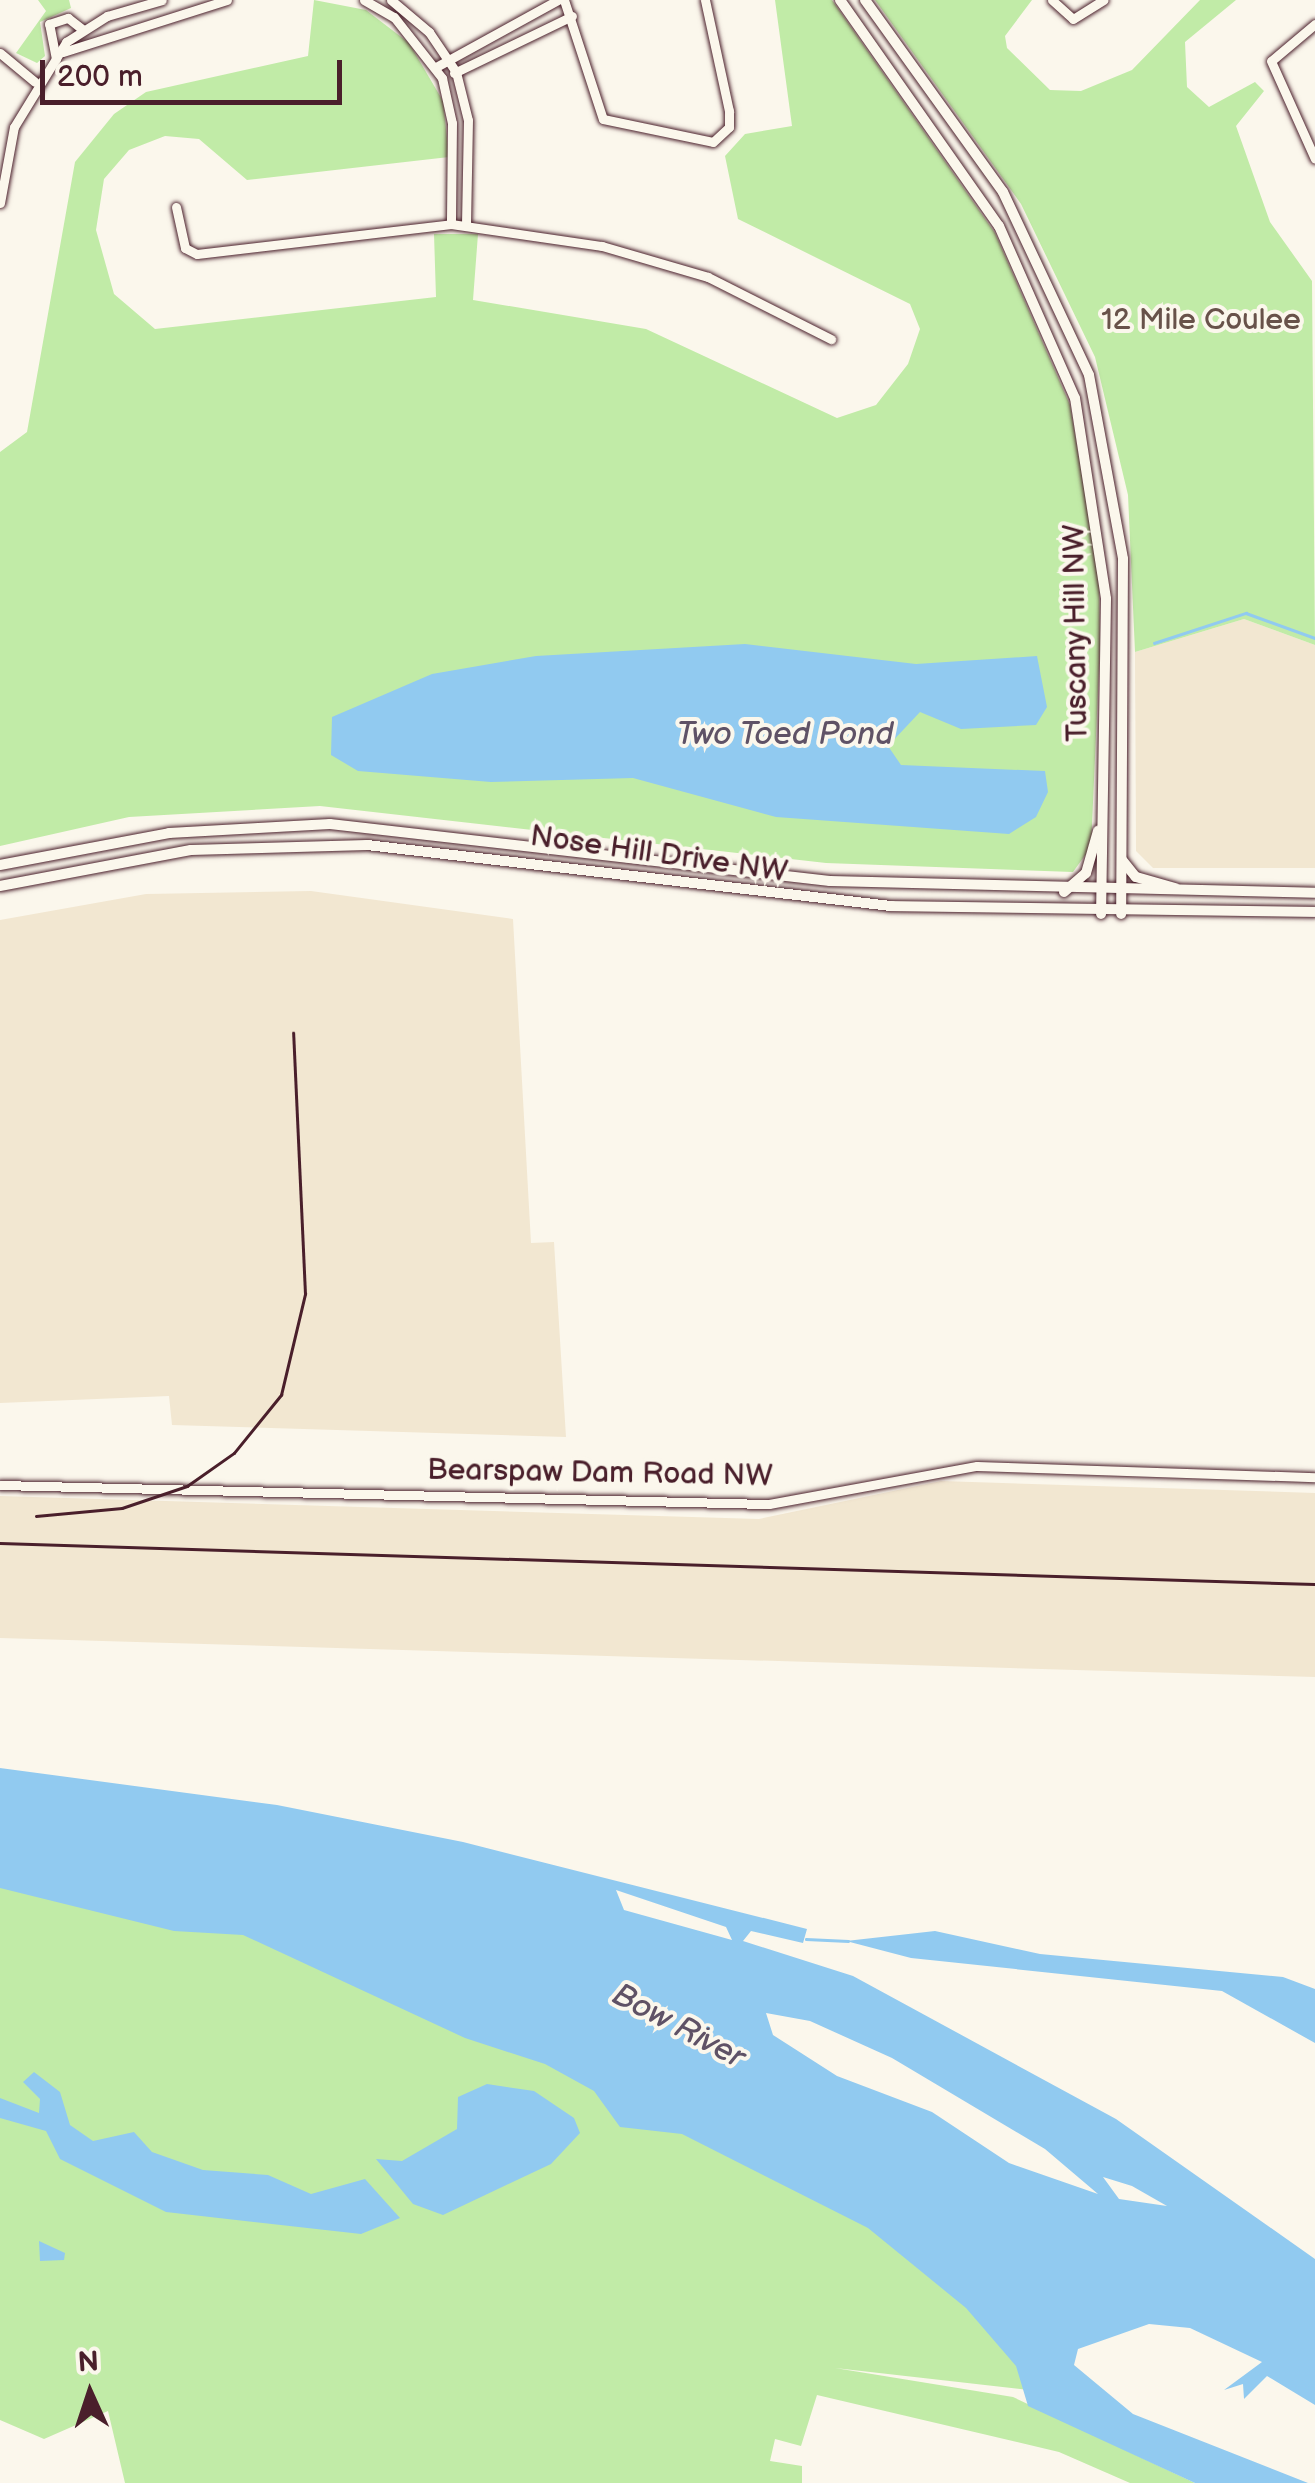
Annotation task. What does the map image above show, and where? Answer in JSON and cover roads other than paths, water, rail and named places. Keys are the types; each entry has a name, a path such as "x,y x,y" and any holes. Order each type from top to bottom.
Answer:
{"street":[{"path":"0,203 14,127 35,82 82,29 136,3 162,0"},
{"path":"59,56 142,20 226,0"},
{"path":"364,0 394,17 442,78 452,123 458,224"},
{"path":"391,0 451,60 456,72 468,120 458,224"},
{"path":"436,67 561,0 572,16 604,119 713,142 729,127 729,111 705,0"},
{"name":"Tuscany Hill NW","path":"840,0 999,226 1066,369 1102,537 1101,914"},
{"name":"Tuscany Hill NW","path":"865,0 1003,192 1089,375 1124,559 1121,914"},
{"path":"1052,0 1072,19 1104,0"},
{"path":"136,3 142,20"},
{"path":"442,78 572,16"},
{"path":"59,56 48,24 68,18 82,29"},
{"path":"1315,24 1271,61 1315,159"},
{"path":"0,54 35,82"},
{"path":"176,207 186,248 198,254 458,224 671,265 831,339"},
{"path":"1064,892 1086,873 1103,804"},
{"name":"Nose Hill Drive NW","path":"0,865 169,833 330,824 830,882 1102,893 1315,893"},
{"name":"Nose Hill Drive NW","path":"0,886 192,850 367,845 830,901 1101,914 1315,912"},
{"path":"1122,860 1150,884 1230,894"},
{"name":"Bearspaw Dam Road NW","path":"0,1485 769,1504 977,1466 1315,1477"}],"water":[{"name":"Two Toed Pond","path":"745,644 916,664 1037,656 1047,707 1036,725 961,729 920,712 888,746 901,765 1045,771 1048,792 1036,817 1009,834 776,817 633,778 491,782 358,771 331,755 332,717 432,674 536,656"},
{"name":"Bow River","path":"0,1768 277,1805 463,1842 807,1929 803,1943 751,1931 743,1941 853,1976 1116,2119 1315,2259 1315,2405 1267,2376 1244,2399 1243,2384 1224,2390 1262,2362 1190,2328 1149,2324 1078,2349 1074,2365 1133,2414 1308,2483 1195,2483 1028,2406 1016,2366 966,2308 868,2228 682,2134 620,2127 594,2091 545,2064 465,2038 243,1935 174,1931 0,1888","holes":["616,1890 726,1927 732,1940 624,1910","766,2013 810,2021 892,2058 1045,2149 1098,2194 1009,2163 932,2112 837,2076 773,2035","1103,2177 1132,2186 1167,2206 1119,2199"]},
{"path":"935,1931 1040,1954 1283,1977 1315,1989 1315,2043 1222,1991 911,1958 846,1941"},
{"path":"34,2072 60,2092 70,2125 93,2141 134,2132 152,2152 203,2170 268,2175 311,2194 365,2179 400,2218 361,2234 166,2212 60,2159 46,2131 0,2118 0,2098 39,2113 40,2099 23,2082"},
{"path":"487,2084 534,2091 574,2118 580,2133 551,2164 443,2215 413,2204 376,2159 402,2161 457,2129 458,2097"},
{"path":"39,2241 65,2253 64,2260 40,2261"}],"waterway":[{"path":"1154,643 1246,613 1315,638"},
{"path":"806,1939 848,1941"}],"railway":[{"path":"36,1516 122,1508 187,1486 234,1453 281,1395 305,1294 293,1033"},
{"path":"0,1543 1315,1584"}],"park label":[{"name":"12 Mile Coulee","path":"1201,320"}]}
